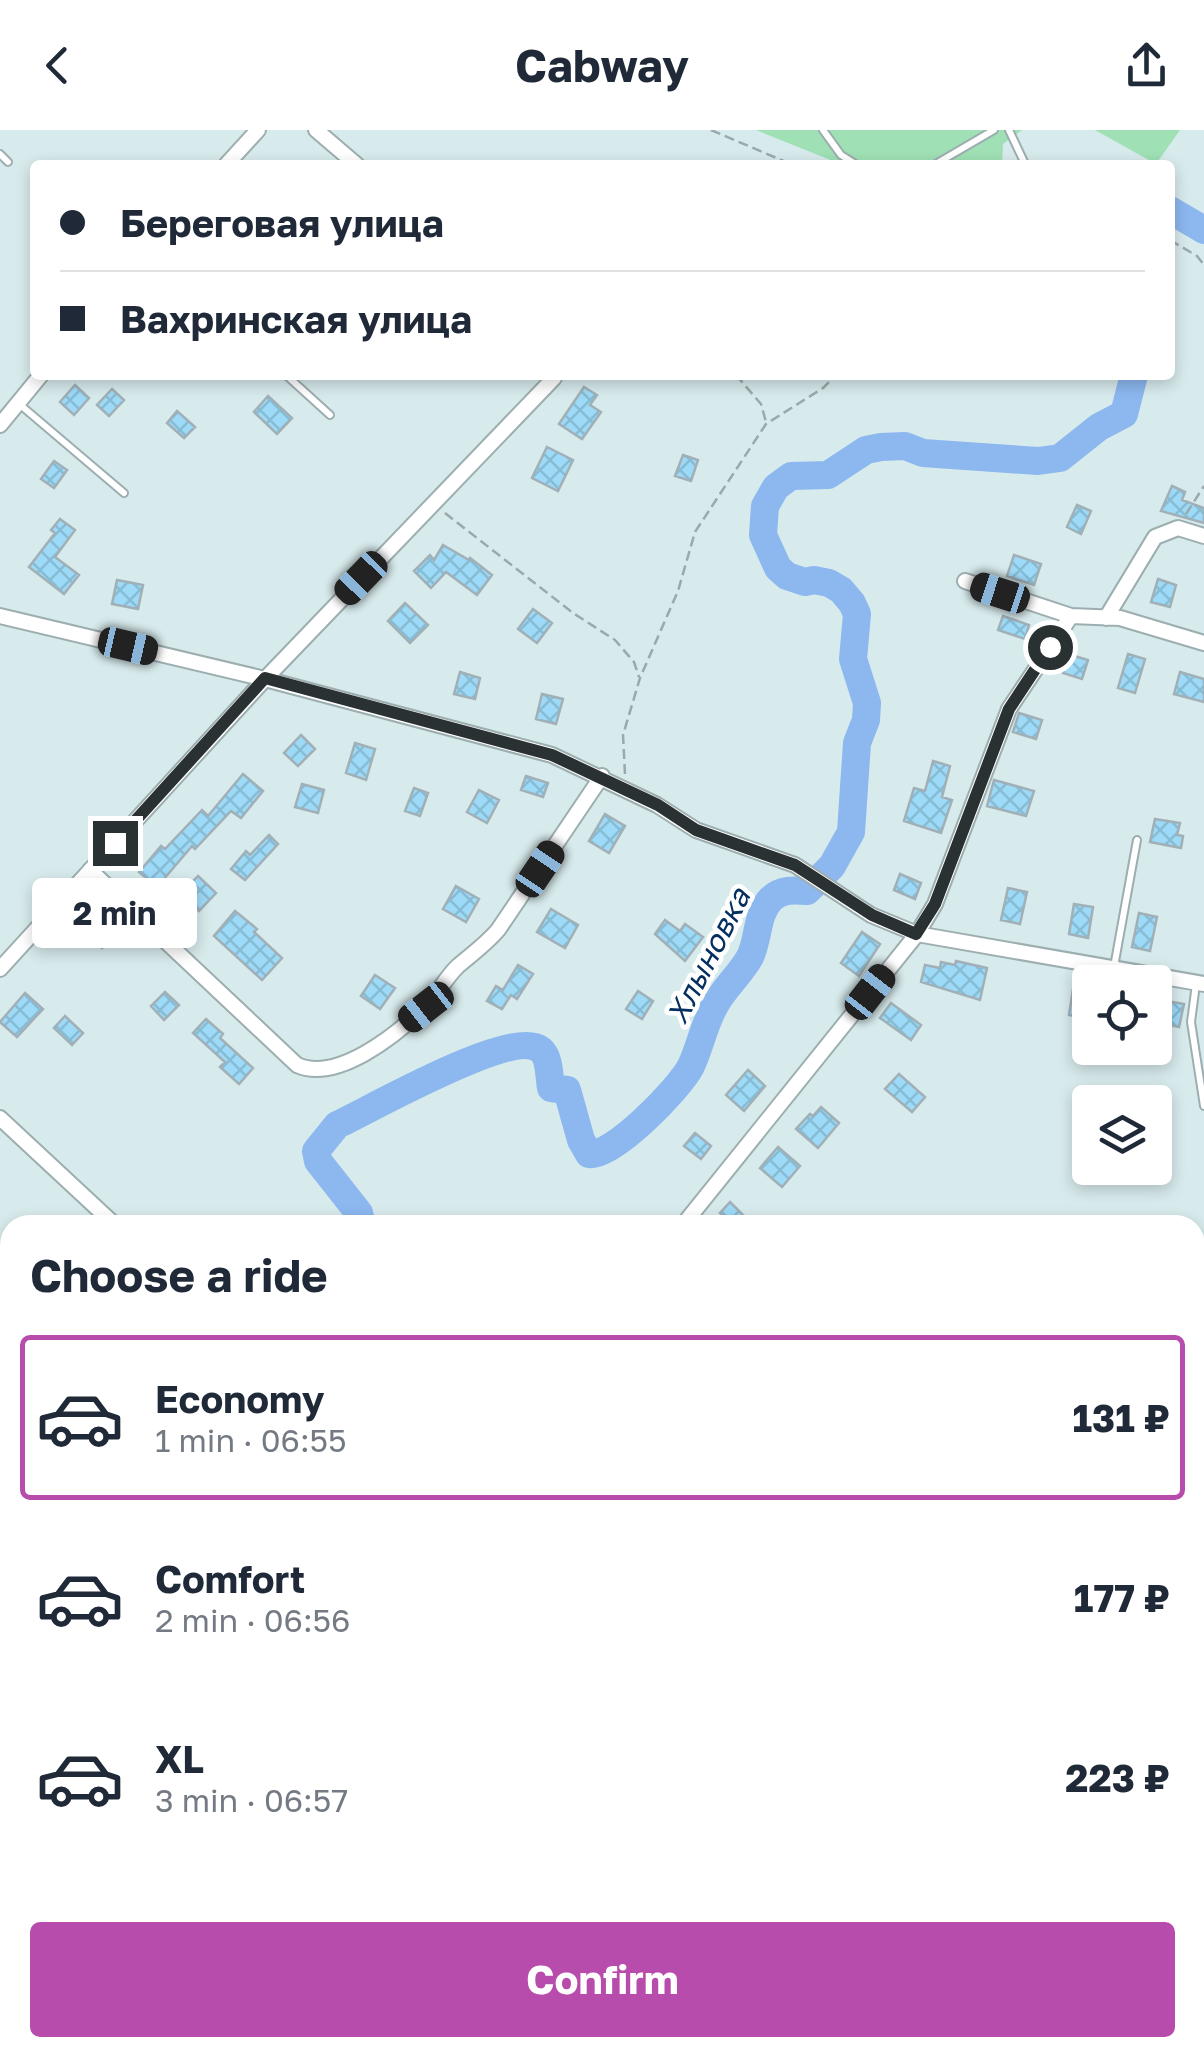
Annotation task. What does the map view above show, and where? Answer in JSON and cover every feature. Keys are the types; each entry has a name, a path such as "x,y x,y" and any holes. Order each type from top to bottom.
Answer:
{"street":[{"path":"231,160 258,130"},
{"path":"316,130 351,160"},
{"path":"0,424 37,380"},
{"path":"0,969 265,678 552,380"},
{"path":"1106,618 1155,538 1178,528 1204,536"},
{"path":"965,581 1071,616 1120,618 1204,642"},
{"path":"0,616 265,678 552,755 629,790 696,830 795,865 872,915 916,934 1097,965"},
{"path":"692,1215 916,934 935,904 1009,709 1071,616"},
{"path":"90,870 297,1065 310,1070 336,1068 382,1042 426,1007 456,968 482,949 602,776"},
{"path":"1172,978 1200,983"},
{"path":"0,1118 104,1215"}],"lane":[{"path":"823,130 850,160"},
{"path":"943,160 994,130"},
{"path":"1009,130 1023,160"},
{"path":"0,154 8,162"},
{"path":"292,380 330,415"},
{"path":"18,402 124,493"},
{"path":"1115,965 1138,840"},
{"path":"1200,983 1192,1022 1204,1106"}],"path":[{"path":"711,130 781,160"},
{"path":"1175,243 1204,265"},
{"path":"740,380 761,404 766,424"},
{"path":"629,790 623,736 640,678 678,591 695,532 766,424 831,380"},
{"path":"1178,528 1204,486"},
{"path":"432,503 573,613 615,640 634,662 640,678"}],"green space":[{"path":"756,130 1022,130 1003,144 1002,160 831,160"},
{"path":"1095,130 1180,130 1159,160 1149,160"}],"building":[{"path":"75,385 89,398 74,415 60,402"},
{"path":"584,387 597,395 590,405 601,412 582,439 559,424"},
{"path":"112,389 124,400 109,416 97,405"},
{"path":"268,396 292,418 277,434 254,412"},
{"path":"177,411 195,427 184,438 167,423"},
{"path":"547,447 573,460 558,491 532,478"},
{"path":"683,455 698,460 691,481 675,476"},
{"path":"54,461 67,470 54,488 41,479"},
{"path":"1172,486 1185,492 1182,500 1204,508 1204,523 1161,511"},
{"path":"1077,505 1091,511 1081,534 1067,527"},
{"path":"60,519 75,530 55,557 79,575 64,594 29,567 55,533 51,530"},
{"path":"443,545 470,558 492,575 477,595 446,572 431,588 414,571 430,555 434,560"},
{"path":"1014,555 1041,564 1034,585 1007,576"},
{"path":"1158,579 1176,585 1170,607 1151,602"},
{"path":"117,580 143,585 138,609 112,604"},
{"path":"405,603 428,625 410,643 388,621"},
{"path":"533,609 552,623 537,643 518,629"},
{"path":"1003,616 1029,625 1025,639 998,630"},
{"path":"1068,654 1088,660 1082,679 1063,673"},
{"path":"1128,654 1145,659 1135,693 1118,688"},
{"path":"460,672 480,678 475,699 454,694"},
{"path":"1180,672 1204,679 1204,702 1174,694"},
{"path":"542,694 563,699 556,724 536,719"},
{"path":"1019,713 1042,720 1036,739 1013,732"},
{"path":"301,735 315,749 298,766 284,753"},
{"path":"355,743 375,749 366,780 346,773"},
{"path":"933,761 950,766 942,797 952,800 941,833 904,821 914,788 925,791"},
{"path":"243,774 263,791 241,818 231,811 195,849 192,846 157,887 139,872 161,846 165,849 202,810 208,816"},
{"path":"526,776 548,783 543,797 521,790"},
{"path":"994,780 1034,791 1026,816 987,806"},
{"path":"302,784 324,790 318,813 295,807"},
{"path":"414,788 428,793 420,816 405,811"},
{"path":"479,790 499,800 487,823 467,812"},
{"path":"605,814 625,826 609,853 589,841"},
{"path":"1155,819 1180,823 1177,835 1183,836 1181,848 1150,842"},
{"path":"269,835 278,844 245,880 231,869 246,851 250,855"},
{"path":"900,874 921,883 915,899 894,890"},
{"path":"198,876 216,893 199,911 181,894"},
{"path":"456,886 479,899 466,922 443,909"},
{"path":"1008,888 1027,892 1020,924 1001,920"},
{"path":"1074,904 1093,907 1088,938 1069,934"},
{"path":"104,907 124,926 102,948 83,929"},
{"path":"551,909 578,925 565,948 537,932"},
{"path":"235,911 282,958 262,980 214,936"},
{"path":"1139,913 1157,917 1150,951 1132,947"},
{"path":"665,920 680,931 685,924 703,937 685,961 655,934"},
{"path":"862,932 880,944 859,976 841,963"},
{"path":"956,961 987,968 980,1000 921,982 925,965 940,968 941,962 955,965"},
{"path":"518,965 533,974 517,999 511,995 502,1009 487,1001 496,986 503,990"},
{"path":"375,975 395,988 380,1009 361,996"},
{"path":"638,991 653,1001 642,1019 626,1009"},
{"path":"165,992 179,1005 164,1020 151,1006"},
{"path":"25,993 43,1009 17,1037 0,1022"},
{"path":"1172,1002 1184,1004 1179,1027 1172,1026"},
{"path":"891,1003 921,1025 911,1040 880,1018"},
{"path":"65,1016 83,1033 72,1045 54,1028"},
{"path":"206,1019 223,1034 220,1038 253,1068 239,1084 220,1067 225,1062 193,1033"},
{"path":"748,1070 765,1086 744,1111 726,1095"},
{"path":"899,1074 925,1097 912,1112 885,1089"},
{"path":"821,1107 839,1123 818,1148 796,1129"},
{"path":"695,1133 711,1146 701,1159 684,1146"},
{"path":"778,1147 800,1166 782,1187 760,1168"},
{"path":"730,1202 743,1215 722,1215"}],"waterway":[{"name":"Хлыновка","path":"1175,213 1204,230"},
{"name":"Хлыновка","path":"360,1215 318,1161 316,1151 337,1125 441,1073 502,1050 526,1046 544,1053 551,1088 567,1090 581,1140 589,1154 600,1152 628,1134 660,1105 691,1066 714,1007 750,957 766,905 783,892 807,891 832,866 851,832 857,743 866,720 867,703 853,659 857,614 841,590 829,583 805,582 778,568 763,535 765,506 776,487 791,476 828,475 866,450 881,447 905,446 923,453 1038,461 1060,458 1099,427 1124,414 1133,380"}],"route":[{"path":"115,843 265,678 552,755 658,805 696,830 795,865 872,915 916,934 935,904 1009,709 1050,647"}]}
